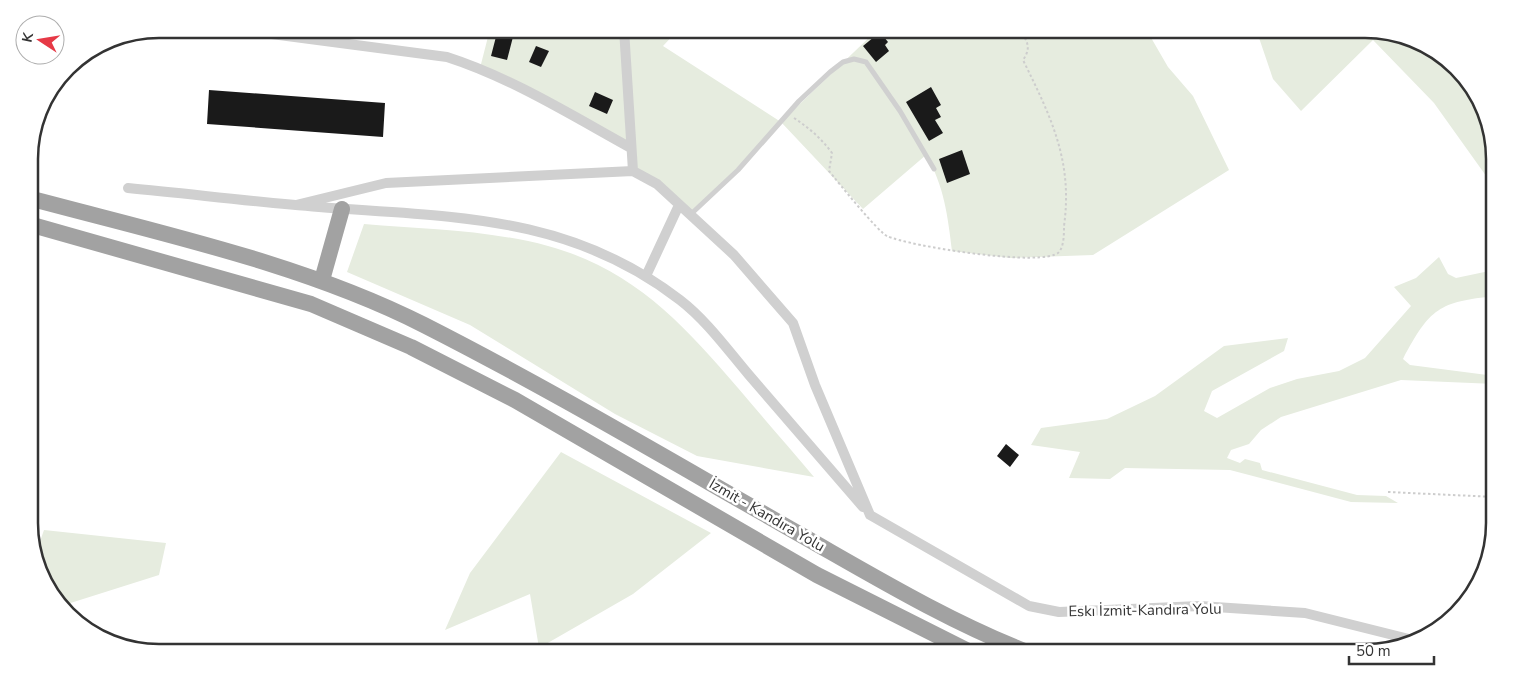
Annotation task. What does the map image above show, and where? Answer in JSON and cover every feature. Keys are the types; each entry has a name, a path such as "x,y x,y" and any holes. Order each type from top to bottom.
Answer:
{"highway":[{"name":"İzmit - Kandıra Yolu","path":"38,201 322,280 421,323 511,370 913,598 1004,643"},
{"path":"322,280 342,209"},
{"path":"38,227 311,304 412,347 515,400 817,575 953,643"}],"street":[{"path":"302,38 447,57 480,68 509,81 631,148"},
{"path":"625,38 633,171"},
{"path":"296,205 386,183 633,171 657,184 734,255 793,323 815,385 870,515"},
{"path":"128,188 296,205 471,219 515,225 588,246 622,261 681,301 710,330 870,515"},
{"path":"646,276 680,205"},
{"name":"Eskı İzmit-Kandıra Yolu","path":"870,515 1029,606 1059,612 1200,606 1305,613 1402,637"}],"lane":[{"path":"690,215 738,170 788,113 843,62 854,59 866,62 900,110 934,170"}],"path":[{"path":"788,113 818,134 826,144 832,152 829,171 886,236 972,253 1011,258 1054,256 1060,252 1062,244 1067,183 1063,153 1055,128 1023,60 1029,52 1028,42 1025,38"},
{"path":"1388,492 1486,497"}],"shaded area":[{"path":"488,38 671,38 663,46 781,122 738,170 690,215 633,171 630,148 480,68"},
{"path":"869,38 1151,38 1168,67 1193,96 1229,170 1093,255 1011,258 952,251 947,214 941,190 926,155 863,209 781,122"},
{"path":"1259,38 1373,38 1389,40 1412,47 1426,54 1451,73 1470,98 1482,127 1485,143 1486,176 1434,103 1373,40 1301,111 1273,79"},
{"path":"364,224 480,233 526,241 578,256 606,269 631,284 654,302 697,342 814,477 697,456 615,414 470,325 347,272"},
{"path":"1439,257 1448,274 1456,278 1486,272 1486,297 1461,301 1448,305 1438,311 1421,328 1403,359 1410,365 1486,375 1486,384 1401,380 1281,417 1261,430 1249,444 1231,450 1227,458 1240,463 1245,459 1260,463 1262,470 1357,495 1386,496 1398,503 1351,502 1230,470 1125,468 1110,479 1069,478 1080,452 1031,445 1041,428 1107,419 1155,396 1224,346 1288,338 1284,351 1212,391 1204,411 1217,418 1270,388 1297,379 1339,371 1365,358 1411,306 1394,287 1416,278"},
{"path":"561,452 711,533 633,594 547,644 538,644 530,594 445,630 470,573"},
{"path":"44,530 166,543 159,575 69,603 54,583 47,569 40,542"}],"building":[{"path":"496,38 513,38 507,60 491,56"},
{"path":"873,38 885,38 888,42 885,45 889,51 876,62 863,46"},
{"path":"536,46 549,51 541,67 529,62"},
{"path":"931,87 941,105 936,108 941,117 935,120 943,133 929,141 906,102"},
{"path":"209,90 385,103 383,137 207,124"},
{"path":"595,92 613,100 607,114 589,106"},
{"path":"962,150 970,174 947,183 939,159"},
{"path":"1006,444 1019,455 1010,467 997,456"}]}
